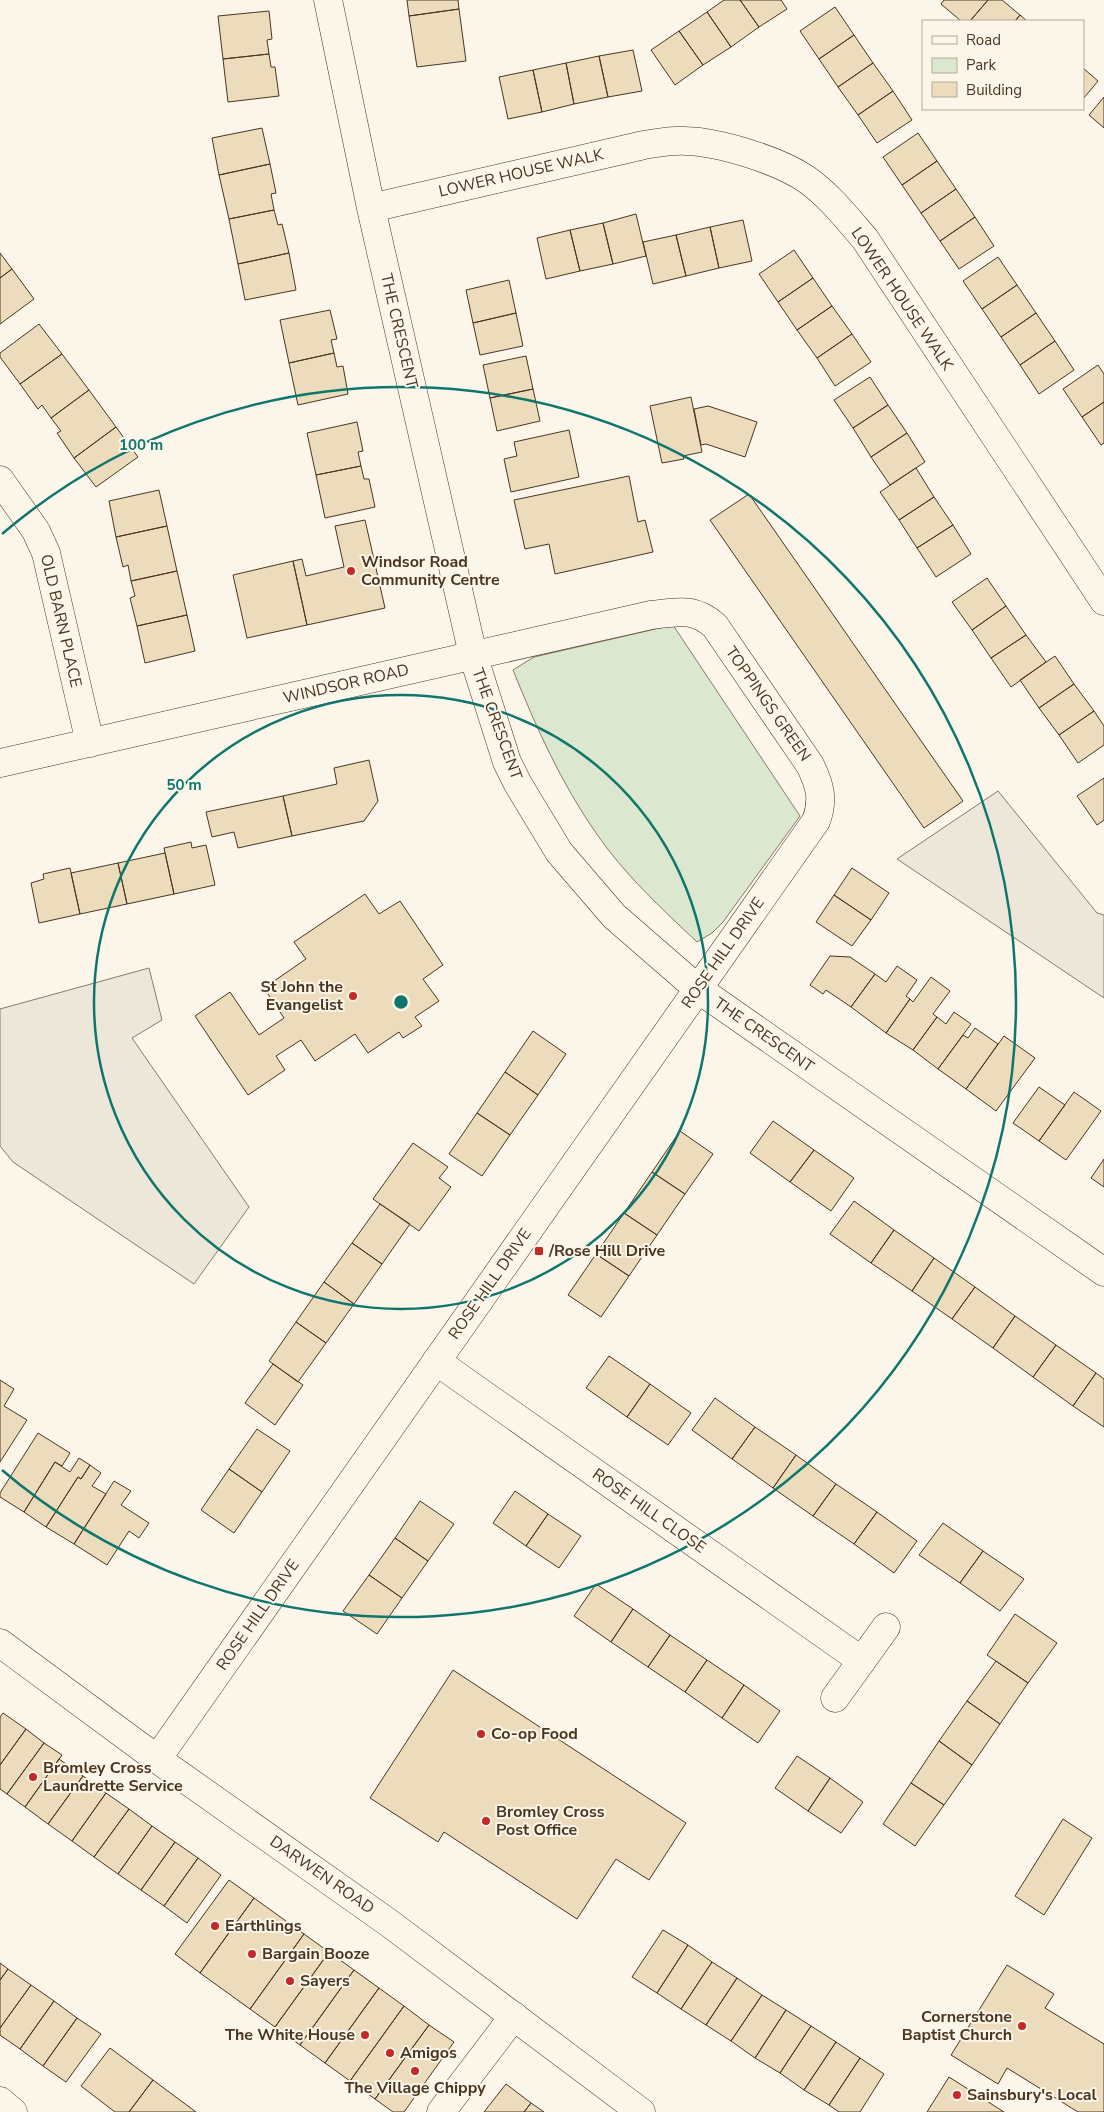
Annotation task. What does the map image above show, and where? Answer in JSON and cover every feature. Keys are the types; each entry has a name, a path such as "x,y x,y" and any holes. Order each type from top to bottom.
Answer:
{"street":[{"name":"THE CRESCENT","path":"328,0 371,208 473,655 507,762 559,852 614,916 698,989 1104,1272"},
{"name":"LOWER HOUSE WALK","path":"371,208 644,145 685,140 730,148 765,160 805,179 837,206 865,239 1104,601"},
{"name":"OLD BARN PLACE","path":"0,480 36,531 46,553 90,743"},
{"name":"WINDSOR ROAD","path":"0,763 651,615 682,611 694,613"},
{"name":"TOPPINGS GREEN","path":"694,613 706,618 715,626 810,765 818,782 821,808"},
{"name":"ROSE HILL DRIVE","path":"157,1759 816,821 821,808"},
{"name":"ROSE HILL CLOSE","path":"436,1361 862,1661"},
{"path":"835,1698 886,1627"},
{"name":"DARWEN ROAD","path":"0,1643 157,1759 389,1923 641,2112"},
{"path":"441,2112 514,2016"},
{"path":"0,2101 13,2112"}],"green space":[{"path":"673,625 800,816 723,922 712,933 697,942 631,877 607,848 583,814 550,754 513,670 534,657"}],"shaded area":[{"path":"998,791 1097,913 1104,915 1104,998 897,859"},
{"path":"149,968 162,1020 132,1038 249,1207 194,1284 13,1162 0,1146 0,1009"}],"building":[{"path":"407,0 458,0 459,9 409,16"},
{"path":"724,0 740,0 759,27 731,47 707,12"},
{"path":"740,0 781,0 787,9 759,27"},
{"path":"944,0 988,0 971,20 960,20 941,4"},
{"path":"988,0 1002,0 1020,15 1016,20 971,20"},
{"path":"835,7 854,35 819,59 800,31"},
{"path":"459,9 466,61 417,67 409,16"},
{"path":"269,11 272,39 267,40 269,54 223,59 218,16"},
{"path":"707,12 731,47 703,65 679,31"},
{"path":"1020,15 1026,20 1016,20"},
{"path":"679,31 703,65 675,85 651,50"},
{"path":"854,35 873,63 838,87 819,59"},
{"path":"633,50 642,91 608,97 599,56"},
{"path":"269,54 271,67 275,67 279,96 228,102 223,59"},
{"path":"599,56 608,97 574,104 566,63"},
{"path":"566,63 574,104 542,112 533,70"},
{"path":"873,63 893,91 858,115 838,87"},
{"path":"1084,69 1098,81 1084,98"},
{"path":"533,70 542,112 508,119 499,77"},
{"path":"893,91 912,120 877,143 858,115"},
{"path":"1104,97 1104,128 1089,115"},
{"path":"262,128 270,164 219,175 212,138"},
{"path":"918,133 937,161 902,185 883,157"},
{"path":"937,161 956,189 921,213 902,185"},
{"path":"270,164 276,193 271,194 274,210 229,219 219,175"},
{"path":"956,189 975,217 940,241 921,213"},
{"path":"274,210 278,225 282,224 289,253 238,264 229,219"},
{"path":"636,214 646,256 613,264 603,223"},
{"path":"975,217 994,246 959,269 940,241"},
{"path":"743,220 752,261 719,268 710,227"},
{"path":"603,223 613,264 580,271 570,230"},
{"path":"710,227 719,268 686,276 676,235"},
{"path":"570,230 580,271 546,279 537,238"},
{"path":"676,235 686,276 653,284 643,242"},
{"path":"794,250 813,278 778,302 759,274"},
{"path":"0,253 12,269 0,278"},
{"path":"289,253 296,290 245,300 238,264"},
{"path":"998,257 1017,285 982,309 963,281"},
{"path":"12,269 34,299 0,324 0,278"},
{"path":"813,278 832,306 797,330 778,302"},
{"path":"509,280 516,313 473,323 466,290"},
{"path":"1017,285 1036,313 1001,337 982,309"},
{"path":"832,306 852,334 817,358 797,330"},
{"path":"330,310 337,339 331,340 334,353 289,363 280,320"},
{"path":"516,313 523,346 480,355 473,323"},
{"path":"1036,313 1055,341 1020,365 1001,337"},
{"path":"39,324 62,354 20,384 0,357 0,353"},
{"path":"852,334 871,362 835,386 817,358"},
{"path":"1055,341 1074,370 1039,394 1020,365"},
{"path":"334,353 337,367 343,366 348,394 298,405 289,363"},
{"path":"62,354 89,390 51,418 42,405 38,409 20,384"},
{"path":"526,356 533,389 490,398 483,365"},
{"path":"1098,365 1104,374 1104,402 1082,417 1063,389"},
{"path":"870,377 888,405 853,428 834,400"},
{"path":"533,389 540,421 497,431 490,398"},
{"path":"89,390 116,427 74,458 57,433 61,431 51,418"},
{"path":"691,397 702,452 683,456 684,459 662,463 650,406"},
{"path":"1104,402 1104,443 1101,445 1082,417"},
{"path":"888,405 907,433 871,457 853,428"},
{"path":"708,406 757,422 745,457 706,444 701,445 694,409"},
{"path":"357,422 363,451 358,452 361,466 316,475 307,433"},
{"path":"116,427 138,457 96,487 74,458"},
{"path":"569,430 579,477 511,492 504,459 517,456 514,442"},
{"path":"907,433 925,462 890,485 871,457"},
{"path":"361,466 364,479 369,479 375,507 325,518 316,475"},
{"path":"916,468 934,497 899,520 880,492"},
{"path":"629,476 638,522 645,520 653,552 555,574 549,544 525,549 514,500"},
{"path":"159,490 167,526 116,537 109,501"},
{"path":"749,494 963,801 924,828 710,520"},
{"path":"934,497 953,525 917,548 899,520"},
{"name":"Windsor Road Community Centre","path":"365,520 385,608 307,625 293,561 302,559 306,576 344,567 335,526"},
{"path":"953,525 971,554 936,577 917,548"},
{"path":"167,526 177,571 131,581 128,565 123,567 116,537"},
{"path":"293,561 307,625 247,638 233,575"},
{"path":"177,571 187,615 137,626 130,598 135,596 131,581"},
{"path":"987,578 1006,606 972,630 952,602"},
{"path":"1006,606 1026,635 991,658 972,630"},
{"path":"187,615 195,651 145,663 137,626"},
{"path":"1026,635 1046,662 1011,687 991,658"},
{"path":"1055,656 1074,684 1039,708 1020,680"},
{"path":"1074,684 1094,711 1059,735 1039,708"},
{"path":"1094,711 1104,726 1104,745 1078,763 1059,735"},
{"path":"369,760 378,801 364,821 292,836 283,796 337,784 334,768"},
{"path":"1104,778 1104,820 1097,825 1077,796"},
{"path":"283,796 292,836 238,848 234,832 212,837 206,812"},
{"path":"191,842 192,848 206,845 215,885 174,894 164,848"},
{"path":"165,853 174,894 127,904 118,863"},
{"path":"118,863 127,904 80,914 71,873"},
{"path":"70,868 80,914 39,923 31,883 44,879 43,874"},
{"path":"852,868 889,893 871,920 834,895"},
{"name":"St John the Evangelist","path":"365,894 379,914 400,901 443,965 423,979 439,1001 415,1017 422,1026 403,1038 399,1032 368,1053 355,1034 315,1061 301,1040 276,1056 285,1070 248,1095 195,1016 230,992 259,1035 284,1018 264,988 306,959 294,942"},
{"path":"834,895 871,920 852,946 816,922"},
{"path":"830,956 850,957 875,974 851,1007 826,990 823,994 810,985"},
{"path":"897,966 917,980 906,996 910,999 886,1033 851,1007 875,974 886,982"},
{"path":"931,977 950,991 933,1014 937,1017 913,1050 886,1033 910,999 913,1002"},
{"path":"954,1012 971,1024 938,1069 913,1050 937,1017 946,1024"},
{"path":"975,1028 998,1044 966,1089 938,1069 963,1035 968,1038"},
{"path":"533,1031 566,1054 538,1095 505,1072"},
{"path":"1004,1036 1035,1058 996,1111 966,1089"},
{"path":"505,1072 538,1095 510,1135 477,1113"},
{"path":"1039,1087 1065,1105 1039,1141 1013,1123"},
{"path":"1074,1092 1101,1111 1066,1160 1039,1141"},
{"path":"477,1113 510,1135 482,1176 449,1154"},
{"path":"773,1121 814,1150 790,1182 750,1153"},
{"path":"680,1131 713,1154 685,1194 652,1172"},
{"path":"413,1143 448,1167 439,1178 451,1187 419,1231 373,1199"},
{"path":"814,1150 854,1178 831,1211 790,1182"},
{"path":"1104,1159 1104,1187 1091,1178"},
{"path":"652,1172 685,1194 657,1235 624,1213"},
{"path":"854,1201 894,1230 871,1263 830,1234"},
{"path":"380,1204 410,1224 382,1264 352,1243"},
{"path":"624,1213 657,1235 629,1276 596,1254"},
{"path":"894,1230 934,1258 912,1291 871,1263"},
{"path":"352,1243 382,1264 354,1304 324,1282"},
{"path":"596,1254 629,1276 601,1317 568,1295"},
{"path":"934,1258 975,1287 952,1319 912,1291"},
{"path":"324,1282 354,1304 326,1343 296,1322"},
{"path":"975,1287 1015,1316 993,1348 952,1319"},
{"path":"1015,1316 1056,1345 1033,1377 993,1348"},
{"path":"296,1322 326,1343 298,1382 269,1361"},
{"path":"1056,1345 1096,1373 1073,1406 1033,1377"},
{"path":"609,1356 650,1384 627,1417 586,1388"},
{"path":"273,1364 303,1385 275,1425 245,1403"},
{"path":"1096,1373 1104,1379 1104,1427 1073,1406"},
{"path":"0,1380 14,1389 4,1406 27,1420 0,1462"},
{"path":"650,1384 691,1413 668,1445 627,1417"},
{"path":"715,1398 755,1427 732,1459 692,1430"},
{"path":"755,1427 796,1455 773,1488 732,1459"},
{"path":"257,1429 290,1451 262,1492 229,1469"},
{"path":"38,1433 70,1453 62,1466 55,1462 24,1512 0,1497 0,1493"},
{"path":"796,1455 836,1484 813,1516 773,1488"},
{"path":"79,1458 90,1465 81,1479 78,1477 46,1527 24,1512 55,1462 70,1472"},
{"path":"90,1465 101,1473 92,1486 106,1494 74,1544 46,1527 78,1477 81,1479"},
{"path":"229,1469 262,1492 234,1533 201,1510"},
{"path":"114,1481 131,1491 121,1505 149,1523 139,1538 129,1531 107,1565 74,1544"},
{"path":"836,1484 877,1512 854,1544 813,1516"},
{"path":"515,1491 548,1514 526,1546 493,1523"},
{"path":"420,1501 454,1524 428,1561 395,1538"},
{"path":"877,1512 917,1541 894,1573 854,1544"},
{"path":"548,1514 581,1536 559,1568 526,1546"},
{"path":"943,1523 983,1551 960,1583 919,1555"},
{"path":"395,1538 428,1561 402,1598 369,1575"},
{"path":"983,1551 1024,1579 1000,1611 960,1583"},
{"path":"369,1575 402,1598 377,1634 343,1611"},
{"path":"596,1584 633,1609 611,1642 574,1616"},
{"path":"633,1609 670,1635 648,1667 611,1642"},
{"path":"1015,1614 1057,1643 1028,1683 987,1655"},
{"path":"670,1635 707,1660 685,1692 648,1667"},
{"path":"707,1660 744,1685 722,1718 685,1692"},
{"path":"996,1661 1028,1683 1000,1724 967,1701"},
{"name":"Co-op Food","path":"453,1670 686,1823 649,1880 616,1859 577,1919 444,1832 438,1842 370,1798"},
{"path":"744,1685 780,1711 758,1743 722,1718"},
{"path":"967,1701 1000,1724 972,1765 939,1741"},
{"path":"3,1713 26,1729 0,1765 0,1717"},
{"path":"26,1729 44,1743 7,1794 0,1789 0,1765"},
{"path":"939,1741 972,1765 944,1805 911,1783"},
{"name":"Bromley Cross Laundrette Service","path":"44,1743 62,1755 25,1807 7,1794"},
{"path":"797,1756 830,1778 808,1811 775,1788"},
{"path":"59,1759 83,1776 48,1824 25,1807"},
{"path":"83,1776 106,1793 72,1841 48,1824"},
{"path":"830,1778 863,1802 841,1833 808,1811"},
{"path":"911,1783 944,1805 915,1846 883,1824"},
{"path":"106,1793 129,1809 94,1857 72,1841"},
{"path":"129,1809 152,1826 118,1874 94,1857"},
{"path":"1063,1819 1092,1838 1044,1915 1015,1896"},
{"path":"152,1826 175,1842 141,1890 118,1874"},
{"path":"175,1842 198,1858 164,1906 141,1890"},
{"path":"198,1858 221,1875 187,1923 164,1906"},
{"name":"Earthlings","path":"229,1880 254,1898 200,1973 175,1954"},
{"name":"Bargain Booze","path":"254,1898 304,1934 250,2009 200,1973"},
{"path":"663,1930 688,1945 657,1993 632,1977"},
{"name":"Sayers","path":"304,1934 329,1952 275,2027 250,2009"},
{"path":"688,1945 712,1962 681,2009 657,1993"},
{"path":"329,1952 354,1970 300,2045 275,2027"},
{"path":"712,1962 737,1978 706,2025 681,2009"},
{"path":"0,1963 8,1969 0,1980"},
{"name":"Cornerstone Baptist Church","path":"1007,1965 1054,1994 1045,2008 1104,2044 1104,2112 1078,2112 1007,2068 998,2084 951,2055"},
{"path":"8,1969 31,1985 0,2028 0,1980"},
{"path":"354,1970 379,1988 325,2063 300,2045"},
{"path":"737,1978 762,1995 731,2041 706,2025"},
{"path":"31,1985 54,2001 20,2049 0,2035 0,2028"},
{"name":"The White House","path":"379,1988 404,2006 350,2081 325,2063"},
{"path":"762,1995 786,2010 755,2058 731,2041"},
{"path":"54,2001 77,2018 43,2066 20,2049"},
{"name":"Amigos","path":"404,2006 429,2025 375,2099 350,2081"},
{"path":"786,2010 811,2026 780,2073 755,2058"},
{"path":"77,2018 101,2034 66,2082 43,2066"},
{"name":"The Village Chippy","path":"429,2025 454,2042 404,2112 393,2112 375,2099"},
{"path":"811,2026 836,2042 804,2090 780,2073"},
{"path":"836,2042 860,2058 829,2105 804,2090"},
{"path":"110,2048 153,2080 129,2112 115,2112 81,2086"},
{"path":"860,2058 884,2074 860,2112 839,2112 829,2105"},
{"name":"Sainsbury's Local","path":"949,2077 1004,2112 927,2112"},
{"path":"153,2080 196,2112 129,2112"},
{"path":"506,2084 531,2103 524,2112 484,2112"},
{"path":"531,2103 544,2112 524,2112"}],"place":[{"name":"Windsor Road Community Centre","path":"351,571"},
{"name":"St John the Evangelist","path":"353,996"},
{"name":"/Rose Hill Drive","path":"539,1251"},
{"name":"Co-op Food","path":"481,1734"},
{"name":"Bromley Cross Laundrette Service","path":"33,1777"},
{"name":"Bromley Cross Post Office","path":"486,1821"},
{"name":"Earthlings","path":"215,1926"},
{"name":"Bargain Booze","path":"252,1954"},
{"name":"Sayers","path":"290,1981"},
{"name":"Cornerstone Baptist Church","path":"1022,2026"},
{"name":"The White House","path":"365,2035"},
{"name":"Amigos","path":"390,2053"},
{"name":"The Village Chippy","path":"415,2071"},
{"name":"Sainsbury's Local","path":"957,2095"}]}
